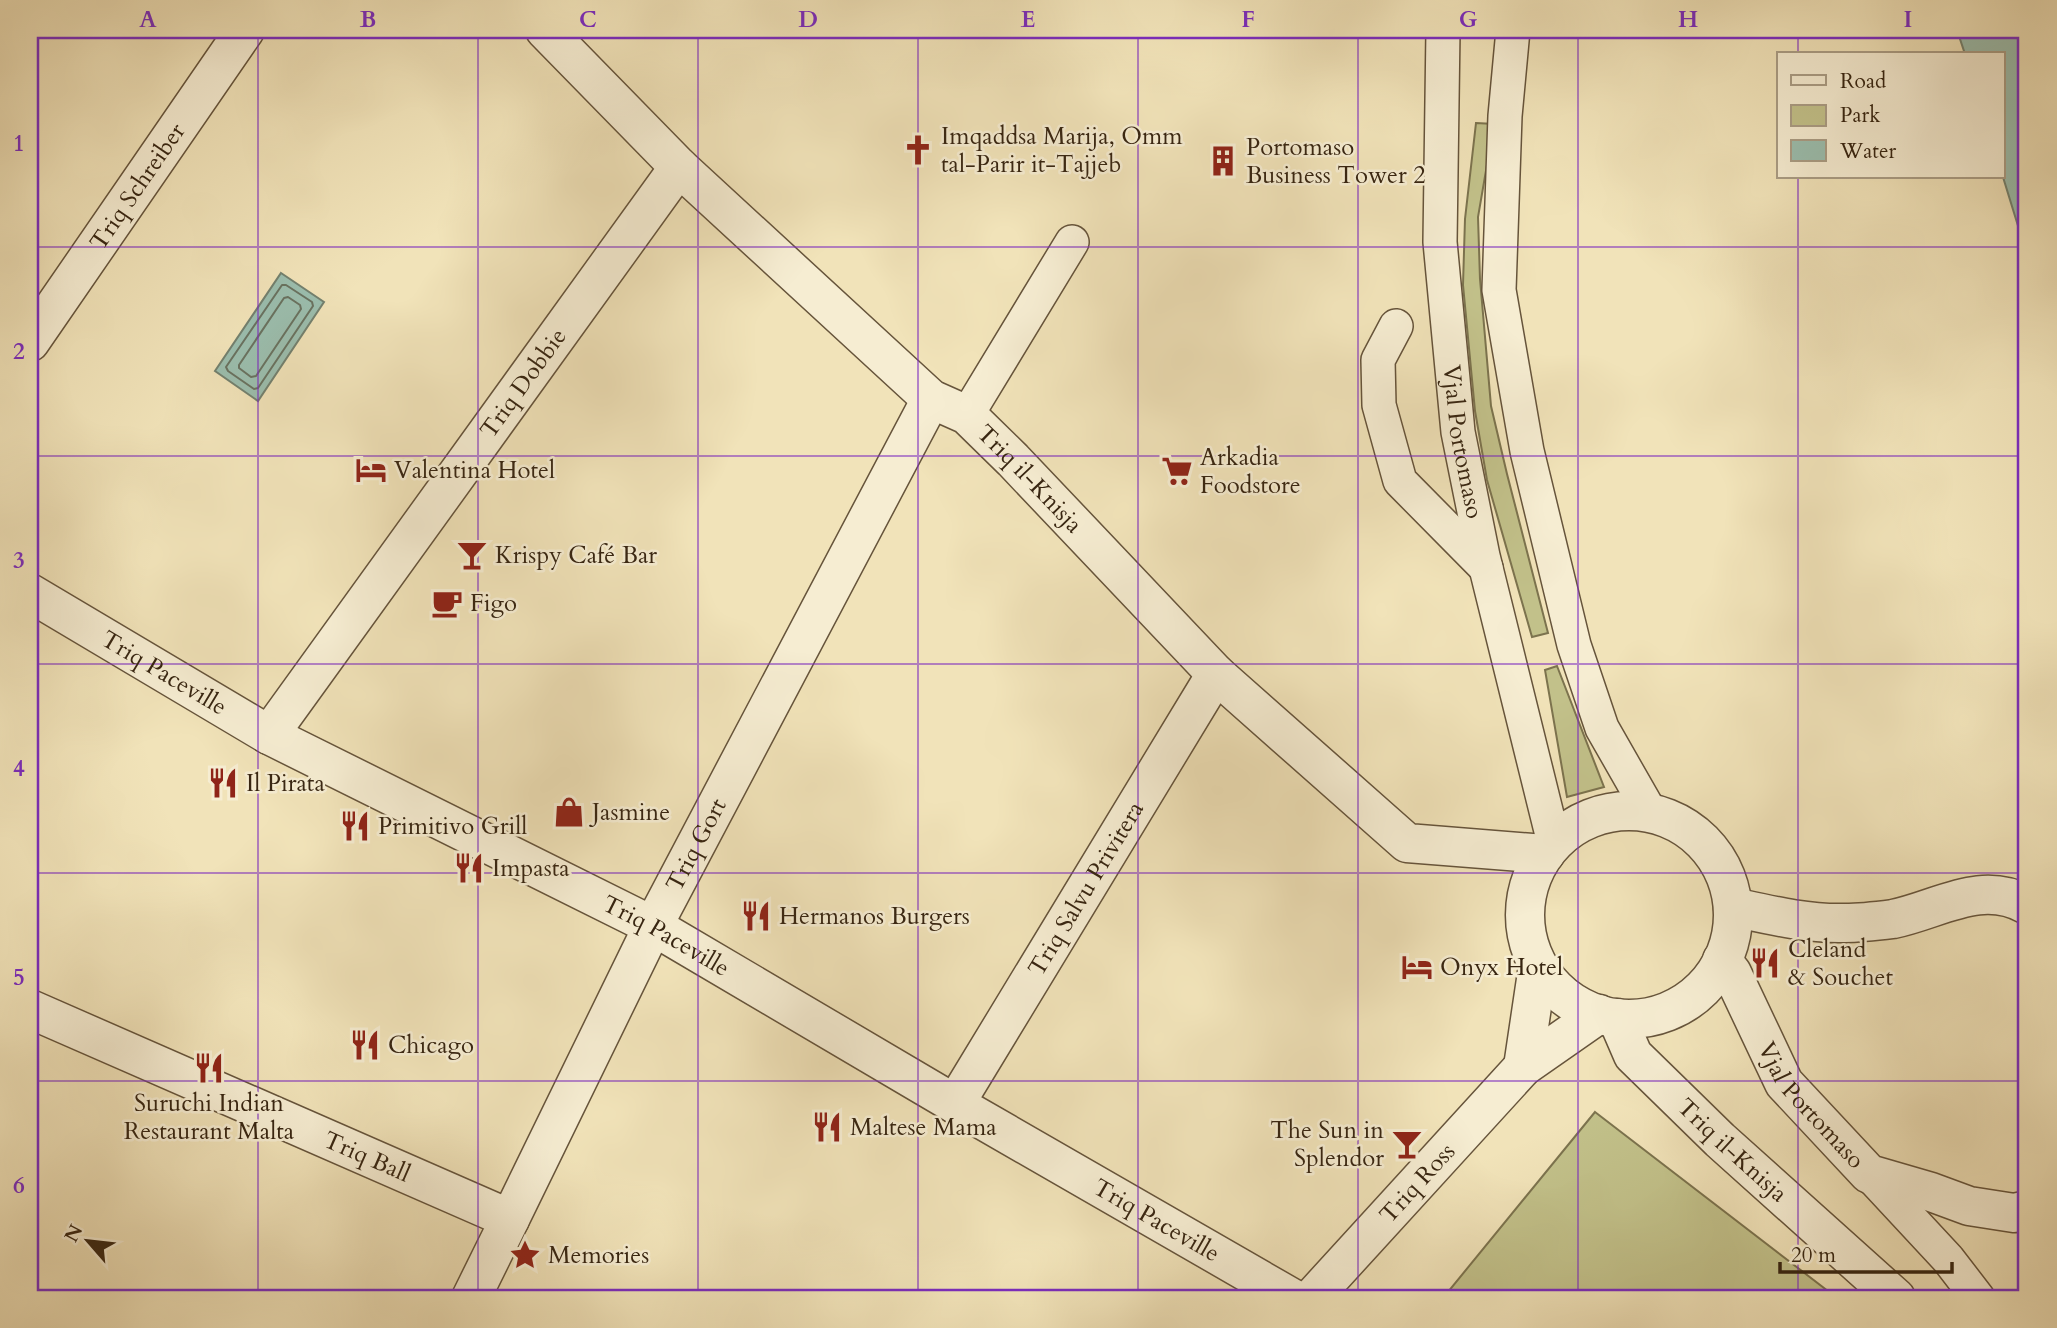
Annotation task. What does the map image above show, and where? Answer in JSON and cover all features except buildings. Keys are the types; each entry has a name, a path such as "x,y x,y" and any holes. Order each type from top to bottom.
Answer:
{"street":[{"name":"Triq Schreiber","path":"30,342 245,30"},
{"name":"Triq il-Knisja","path":"545,30 679,167 932,399 967,415 1216,674 1407,844 1549,849"},
{"name":"Triq Dobbie","path":"270,735 679,167"},
{"name":"Triq Gort","path":"471,1298 653,926 932,399"},
{"name":"Triq Paceville","path":"30,593 270,735 653,926 1292,1298"},
{"name":"Triq Salvu Privitera","path":"955,1104 1216,674"},
{"path":"1615,811 1650,812 1676,821 1698,836 1716,856 1728,880 1733,907 1731,934 1722,960 1708,983 1687,1001 1662,1014 1608,1016 1574,1004 1554,988 1538,966 1528,939 1525,909 1531,880 1549,849 1582,821 1615,811"},
{"path":"1733,907 1798,921 1844,923 1894,918 1968,895 2000,896 2027,905"},
{"name":"Vjal Portomaso","path":"1722,960 1732,974 1784,1083 1869,1174 1969,1206 2014,1213 2027,1210"},
{"path":"1522,1067 1538,966"},
{"name":"Triq Ball","path":"30,1009 510,1219"},
{"name":"Triq il-Knisja","path":"1608,1016 1633,1055 1720,1140 1896,1298"},
{"name":"Triq Ross","path":"1312,1298 1522,1067 1608,1016"}],"lane":[{"name":"Vjal Portomaso","path":"1443,30 1440,242 1458,432 1549,849"},
{"path":"1513,30 1505,116 1499,290 1524,437 1574,645 1602,728 1650,812"},
{"path":"967,415 1072,242"},
{"path":"1395,326 1378,360 1379,405 1400,481 1486,568"},
{"path":"1869,1174 1948,1259 1978,1298"}],"green space":[{"path":"1476,123 1494,124 1478,217 1480,279 1491,406 1548,633 1532,637 1487,480 1475,411 1463,285 1465,219"},
{"path":"1557,666 1604,787 1567,797 1545,670"},
{"path":"1595,1112 1837,1298 1443,1298"}],"water":[{"path":"1957,30 2027,30 2027,255 2003,178 2004,52 1964,52"},
{"path":"281,273 324,302 258,401 215,371"}],"place":[{"name":"Imqaddsa Marija, Omm tal-Parir it-Tajjeb","path":"918,150"},
{"name":"Portomaso Business Tower 2","path":"1223,161"},
{"name":"Valentina Hotel","path":"371,470"},
{"name":"Arkadia Foodstore","path":"1177,471"},
{"name":"Krispy Café Bar","path":"472,555"},
{"name":"Figo","path":"447,603"},
{"name":"Il Pirata","path":"223,783"},
{"name":"Jasmine","path":"569,812"},
{"name":"Primitivo Grill","path":"355,826"},
{"name":"Impasta","path":"469,868"},
{"name":"Hermanos Burgers","path":"756,916"},
{"name":"Cleland & Souchet","path":"1765,963"},
{"name":"Onyx Hotel","path":"1417,967"},
{"name":"Chicago","path":"365,1045"},
{"name":"Suruchi Indian Restaurant Malta","path":"209,1068"},
{"name":"Maltese Mama","path":"827,1127"},
{"name":"The Sun in Splendor","path":"1407,1144"},
{"name":"Memories","path":"525,1255"}]}
